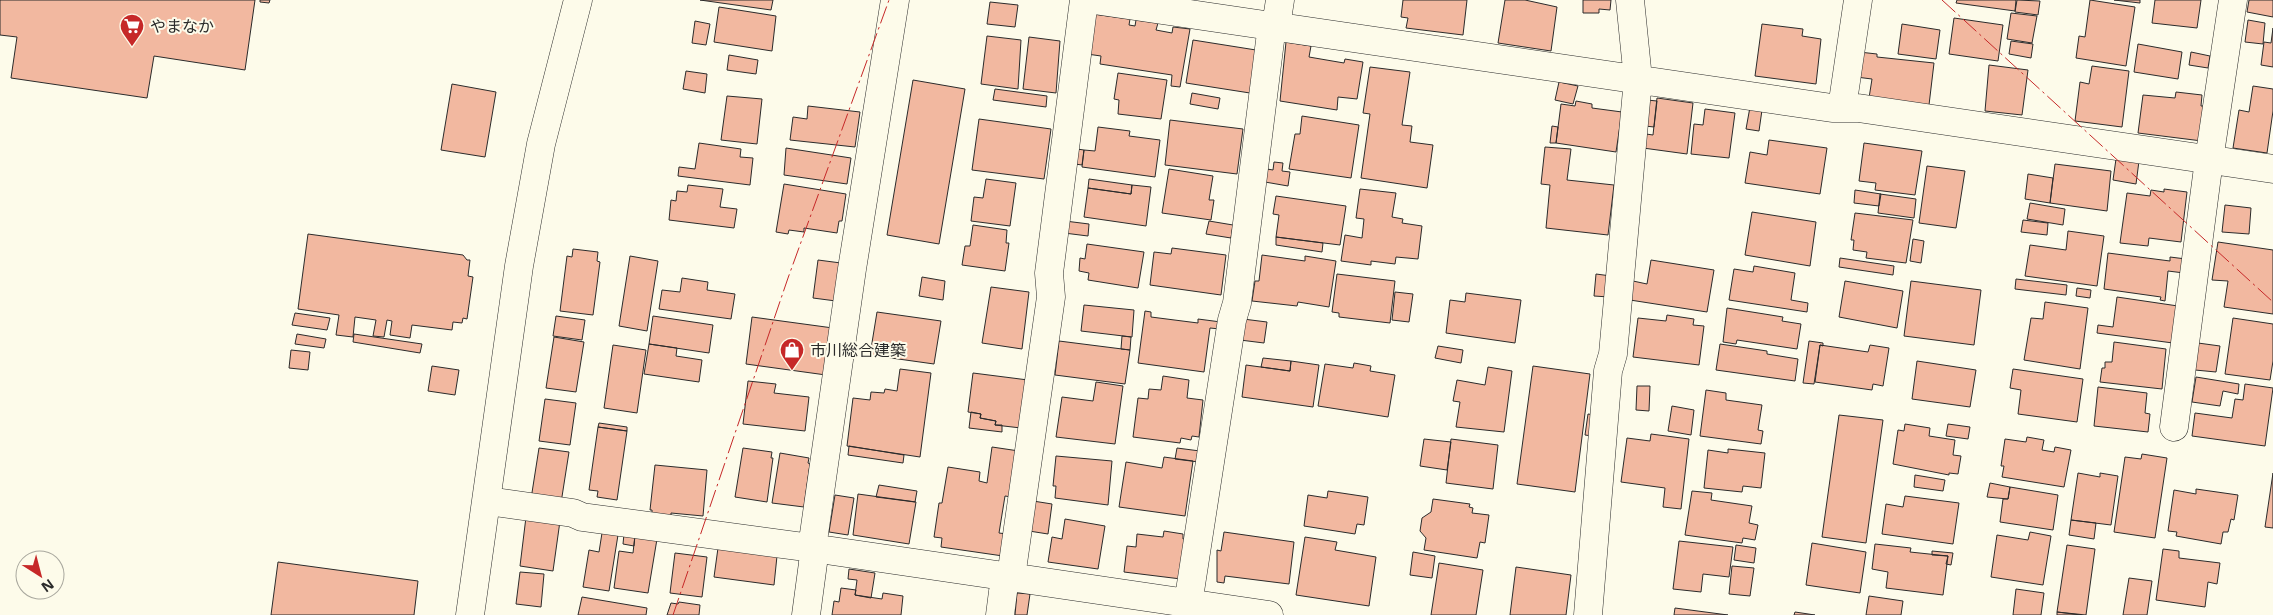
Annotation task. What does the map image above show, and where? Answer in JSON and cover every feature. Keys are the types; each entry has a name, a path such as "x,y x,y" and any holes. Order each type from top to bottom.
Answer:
{"street":[{"path":"470,615 487,501 506,344 540,153 578,0"},
{"path":"806,615 813,563 812,548 852,269 895,0"},
{"path":"1000,615 1008,576 1051,297 1049,273 1084,0"},
{"path":"1094,0 1276,17 1638,79 1832,108 1858,108 2273,169"},
{"path":"1588,615 1608,371 1613,354 1638,79 1630,0"},
{"path":"1842,108 1858,0"},
{"path":"2174,428 2209,160 2233,0"},
{"path":"1188,604 1232,320 1238,303 1276,17"},
{"path":"487,501 573,513 582,517 812,548 1269,615"}],"building":[{"name":"やまなか","path":"0,0 255,0 245,70 154,56 147,98 11,78 17,37 0,35"},
{"path":"260,0 270,0 269,3 260,2"},
{"path":"700,0 773,0 771,10"},
{"path":"1403,0 1467,0 1463,35 1406,28 1408,18 1401,17"},
{"path":"1505,0 1525,0 1557,7 1551,51 1498,43"},
{"path":"1583,0 1611,0 1610,10 1599,9 1599,13 1583,13"},
{"path":"1957,0 2016,0 2015,11 1956,3"},
{"path":"2017,0 2040,1 2038,15 2015,12"},
{"path":"2090,0 2135,7 2126,66 2076,58 2079,36 2085,37"},
{"path":"2114,0 2140,0 2140,3"},
{"path":"2155,0 2201,0 2197,28 2152,23"},
{"path":"2249,0 2273,0 2273,17 2247,12"},
{"path":"990,2 1018,5 1015,27 987,24"},
{"path":"719,7 776,16 772,51 714,42"},
{"path":"2011,13 2037,16 2032,43 2007,39"},
{"path":"1093,14 1130,19 1129,25 1135,26 1136,20 1158,23 1156,30 1172,33 1173,27 1190,29 1180,87 1171,86 1172,75 1100,64 1101,56 1087,54"},
{"path":"1954,18 2003,25 1998,61 1949,54"},
{"path":"2248,20 2265,23 2263,44 2245,42"},
{"path":"695,21 710,24 706,45 692,43"},
{"path":"1762,24 1803,29 1802,36 1821,39 1816,84 1755,76"},
{"path":"1902,24 1940,30 1936,59 1898,54"},
{"path":"2273,28 2273,67 2261,65 2264,42 2271,43"},
{"path":"987,36 1021,40 1018,89 981,84"},
{"path":"1029,37 1060,41 1056,93 1023,89"},
{"path":"1193,40 1256,50 1250,93 1186,83"},
{"path":"2011,41 2033,44 2031,58 2009,54"},
{"path":"1286,42 1311,46 1309,57 1344,63 1345,59 1363,62 1357,99 1338,97 1337,110 1280,101"},
{"path":"2138,44 2182,52 2178,79 2134,72"},
{"path":"1859,52 1877,54 1877,57 1934,63 1929,105 1869,98 1872,79 1856,77"},
{"path":"2191,52 2210,56 2208,68 2189,65"},
{"path":"729,55 758,60 756,74 727,70"},
{"path":"1989,65 2028,70 2022,115 1985,111"},
{"path":"2092,66 2129,71 2122,127 2075,121 2080,82 2089,84"},
{"path":"1370,67 1410,72 1402,125 1412,126 1410,142 1433,145 1427,188 1361,178 1370,114 1363,113"},
{"path":"686,71 707,74 705,93 683,89"},
{"path":"1118,73 1167,80 1161,119 1118,114 1119,100 1114,99"},
{"path":"913,80 965,89 939,244 887,235"},
{"path":"1559,82 1578,86 1573,104 1555,100"},
{"path":"452,84 496,92 485,157 441,150"},
{"path":"2253,86 2273,89 2273,111 2267,153 2233,148 2239,110 2249,112"},
{"path":"995,89 1047,96 1046,107 993,100"},
{"path":"2176,92 2202,95 2201,106 2206,106 2202,141 2138,133 2143,95 2175,98"},
{"path":"1192,93 1220,98 1218,109 1190,104"},
{"path":"727,96 762,99 757,144 721,140"},
{"path":"1657,98 1693,103 1687,154 1643,148 1646,134 1653,135"},
{"path":"1647,100 1657,101 1654,127 1645,126"},
{"path":"1576,101 1592,104 1592,108 1622,112 1616,152 1556,143 1561,104 1575,106"},
{"path":"808,106 860,112 855,147 790,140 793,117 807,119"},
{"path":"1750,107 1762,110 1759,131 1746,129"},
{"path":"1705,109 1735,113 1729,158 1691,154 1694,124 1703,125"},
{"path":"1302,116 1359,125 1351,178 1289,169 1295,134 1300,134"},
{"path":"979,119 1051,129 1044,179 972,170"},
{"path":"1170,120 1243,129 1237,174 1165,165"},
{"path":"1552,126 1558,127 1556,143 1550,143"},
{"path":"1098,127 1130,131 1129,136 1160,140 1155,177 1082,167 1084,150 1095,151"},
{"path":"1769,140 1827,148 1820,194 1745,183 1750,152 1767,155"},
{"path":"699,143 741,149 740,157 753,158 750,185 678,176 679,167 695,169"},
{"path":"1864,143 1922,151 1915,195 1875,190 1876,183 1859,181"},
{"path":"1545,147 1571,149 1567,180 1614,185 1608,235 1546,228 1550,185 1541,184"},
{"path":"786,148 851,158 847,184 784,175"},
{"path":"1077,149 1084,150 1082,165 1075,164"},
{"path":"2116,159 2139,161 2136,184 2113,180"},
{"path":"1274,162 1283,163 1282,171 1290,172 1288,186 1265,182 1267,169 1273,170"},
{"path":"2055,164 2111,171 2107,211 2050,203"},
{"path":"1927,166 1965,171 1956,228 1919,223"},
{"path":"1169,169 1213,176 1209,200 1214,200 1211,220 1162,213"},
{"path":"2028,174 2053,178 2050,203 2025,199"},
{"path":"986,179 1016,183 1010,226 971,221 974,197 983,198"},
{"path":"1089,179 1132,185 1131,194 1088,188"},
{"path":"784,184 846,194 842,221 839,221 837,233 804,228 804,232 789,230 788,234 776,232"},
{"path":"688,185 723,189 720,207 737,209 734,228 669,220 671,200 676,201 677,191 687,192"},
{"path":"1132,185 1151,187 1146,226 1084,217 1088,188 1131,194"},
{"path":"1360,189 1396,193 1392,217 1403,219 1402,223 1422,226 1418,259 1396,257 1395,264 1371,261 1371,265 1341,261 1345,235 1362,238 1364,219 1356,218"},
{"path":"2164,189 2187,192 2181,242 2149,238 2148,246 2120,243 2127,193 2150,196 2151,190 2164,192"},
{"path":"1855,190 1881,194 1879,206 1854,203"},
{"path":"1880,194 1916,199 1914,218 1878,213"},
{"path":"1276,196 1346,206 1340,245 1276,237 1279,215 1273,214"},
{"path":"2030,203 2065,209 2063,225 2027,219"},
{"path":"2225,205 2251,208 2249,234 2222,232"},
{"path":"1752,212 1816,222 1810,266 1745,255"},
{"path":"1855,213 1913,220 1906,263 1866,258 1867,252 1853,250 1854,240 1851,240"},
{"path":"2023,220 2048,223 2047,235 2021,232"},
{"path":"1065,221 1089,224 1088,236 1064,233"},
{"path":"1209,221 1233,225 1231,238 1206,234"},
{"path":"973,225 1007,230 1006,243 1009,243 1005,271 962,265 965,246 970,246"},
{"path":"2068,231 2104,236 2097,286 2025,276 2030,245 2066,250"},
{"path":"308,234 463,255 467,260 470,260 468,276 473,277 467,319 463,318 462,323 453,322 452,330 412,325 410,338 390,335 392,321 387,320 384,337 373,336 376,320 355,317 353,337 336,335 339,315 298,309"},
{"path":"1276,237 1323,243 1322,252 1276,245"},
{"path":"1913,239 1924,241 1921,263 1910,261"},
{"path":"2218,242 2273,250 2273,314 2224,307 2228,281 2212,280"},
{"path":"1087,244 1144,252 1138,288 1088,280 1089,273 1079,271 1080,258 1085,259"},
{"path":"1172,248 1226,255 1221,295 1150,285 1154,252 1171,254"},
{"path":"573,249 598,252 597,261 600,262 593,315 560,311 567,256 572,257"},
{"path":"2108,253 2170,261 2170,257 2186,259 2184,273 2168,271 2165,301 2160,300 2161,297 2104,289"},
{"path":"1262,255 1305,261 1305,256 1336,261 1329,307 1298,302 1297,306 1252,301 1255,281 1259,281"},
{"path":"630,256 658,261 647,331 619,326"},
{"path":"1840,258 1894,266 1893,275 1839,267"},
{"path":"818,260 841,263 836,301 813,298"},
{"path":"1651,260 1714,270 1707,312 1630,300 1633,281 1647,284"},
{"path":"1754,266 1795,273 1791,300 1808,303 1807,312 1729,300 1734,269 1753,272"},
{"path":"1337,274 1395,281 1390,323 1339,317 1339,313 1332,312"},
{"path":"1596,274 1611,276 1609,297 1594,296"},
{"path":"922,277 945,281 943,300 919,296"},
{"path":"682,278 708,282 707,290 735,294 731,319 659,309 662,290 680,292"},
{"path":"2016,279 2067,285 2066,295 2015,289"},
{"path":"1845,281 1903,291 1897,328 1839,317"},
{"path":"1911,281 1981,290 1974,345 1904,336"},
{"path":"991,287 1029,292 1022,349 982,343"},
{"path":"2077,288 2091,290 2090,298 2076,296"},
{"path":"1395,292 1413,294 1409,322 1392,320"},
{"path":"1466,293 1521,300 1515,343 1446,333 1450,300 1465,302"},
{"path":"2117,297 2178,306 2173,343 2097,333 2098,325 2113,327"},
{"path":"2045,302 2088,308 2080,369 2024,360 2031,318 2043,319"},
{"path":"1084,305 1134,310 1132,337 1081,331"},
{"path":"1727,308 1783,317 1782,321 1801,324 1797,349 1737,340 1736,344 1723,342"},
{"path":"1145,311 1151,312 1151,317 1198,323 1198,319 1221,322 1220,329 1210,328 1204,372 1138,363"},
{"path":"877,312 941,321 934,364 870,355"},
{"path":"295,313 330,318 327,330 292,325"},
{"path":"1667,315 1694,319 1693,325 1704,326 1699,365 1633,357 1638,318 1666,321"},
{"path":"556,316 585,320 582,340 553,336"},
{"path":"653,316 713,325 709,353 649,344"},
{"path":"752,317 833,328 826,375 746,364"},
{"path":"2233,318 2273,324 2273,361 2270,380 2225,374"},
{"path":"1243,319 1267,322 1264,343 1240,340"},
{"path":"297,334 326,339 324,348 295,344"},
{"path":"354,334 422,344 420,353 353,342"},
{"path":"1122,336 1131,337 1130,350 1121,349"},
{"path":"554,337 584,342 576,392 546,388"},
{"path":"1059,341 1130,350 1125,384 1055,375"},
{"path":"1809,341 1823,343 1823,346 1820,345 1814,384 1803,383"},
{"path":"2114,342 2166,349 2162,389 2100,382 2105,362 2112,362"},
{"path":"2198,343 2220,346 2216,372 2195,370"},
{"path":"649,344 677,348 676,356 702,360 699,382 644,374"},
{"path":"1720,344 1767,351 1767,354 1798,359 1795,381 1716,370"},
{"path":"613,345 646,350 637,413 604,408"},
{"path":"1820,345 1868,352 1870,345 1889,348 1883,386 1873,384 1872,390 1815,382"},
{"path":"1438,346 1463,350 1461,363 1435,358"},
{"path":"291,350 310,352 308,370 289,368"},
{"path":"1263,358 1291,361 1290,371 1261,367"},
{"path":"1291,361 1319,365 1313,407 1242,397 1246,365 1290,371"},
{"path":"1917,361 1976,370 1970,407 1912,399"},
{"path":"1354,363 1371,366 1370,371 1395,375 1388,417 1318,406 1325,364 1353,368"},
{"path":"432,366 459,370 455,395 428,391"},
{"path":"1533,366 1590,374 1575,492 1517,484"},
{"path":"1488,367 1512,371 1504,432 1456,427 1460,402 1453,401 1457,380 1485,385"},
{"path":"900,369 931,373 920,457 847,446 853,398 870,400 871,392 884,393 885,389 897,391"},
{"path":"2013,369 2083,379 2077,422 2018,414 2021,390 2010,388"},
{"path":"973,373 1028,380 1021,428 995,425 996,421 980,418 981,414 968,412"},
{"path":"1163,376 1189,380 1187,398 1203,400 1199,437 1192,436 1191,440 1181,438 1180,443 1133,437 1138,398 1148,399 1149,389 1161,390"},
{"path":"2196,377 2239,384 2238,394 2223,391 2220,406 2192,402"},
{"path":"748,381 776,384 774,393 809,397 805,431 743,424"},
{"path":"1096,382 1123,386 1115,444 1056,437 1062,397 1093,401"},
{"path":"2245,384 2273,388 2265,446 2192,436 2195,413 2232,418 2235,399 2243,400"},
{"path":"1637,386 1650,386 1649,411 1636,410"},
{"path":"2098,387 2147,393 2145,413 2150,414 2148,432 2094,426"},
{"path":"1706,390 1726,393 1726,400 1762,405 1758,430 1763,431 1761,444 1700,436"},
{"path":"545,399 576,403 570,445 539,441"},
{"path":"1672,406 1694,410 1691,435 1668,431"},
{"path":"971,412 981,414 980,418 996,421 995,425 1002,425 1002,432 969,428"},
{"path":"1588,414 1595,415 1592,436 1585,435"},
{"path":"1839,415 1883,420 1866,543 1822,537"},
{"path":"599,423 627,427 627,431 598,427"},
{"path":"1905,424 1930,428 1929,436 1955,440 1953,455 1961,456 1958,474 1949,473 1949,475 1893,464 1898,430 1904,431"},
{"path":"1948,424 1970,427 1968,439 1946,436"},
{"path":"598,427 627,431 617,500 597,497 598,491 589,490"},
{"path":"1651,434 1689,439 1681,509 1663,507 1665,488 1621,482 1627,438 1650,441"},
{"path":"2027,437 2044,440 2042,450 2054,452 2055,447 2071,450 2064,487 2002,477 2004,466 2001,466 2005,439 2026,442"},
{"path":"1424,439 1451,442 1447,470 1420,466"},
{"path":"1451,439 1498,445 1493,489 1446,483"},
{"path":"849,446 904,455 903,463 848,455"},
{"path":"992,447 1019,451 1012,497 1005,496 999,533 1007,534 1003,556 941,547 942,538 934,537 939,503 942,503 948,467 980,472 979,481 987,483"},
{"path":"539,448 569,452 561,503 531,499"},
{"path":"743,448 772,452 771,458 773,458 767,502 735,497"},
{"path":"1177,448 1200,451 1199,462 1175,459"},
{"path":"1728,449 1765,453 1761,488 1743,486 1742,492 1704,488 1708,450 1728,453"},
{"path":"780,453 809,458 808,463 810,464 804,507 772,503"},
{"path":"2142,454 2167,458 2155,538 2114,532 2125,457 2141,459"},
{"path":"1056,456 1112,461 1108,505 1055,498 1056,486 1053,486"},
{"path":"1164,457 1193,461 1185,516 1119,507 1126,462 1162,468"},
{"path":"655,465 707,470 703,516 671,513 671,517 652,515 652,510 650,510"},
{"path":"2078,473 2100,477 2100,473 2118,476 2111,525 2071,520"},
{"path":"2273,473 2273,528 2265,527"},
{"path":"1915,475 1945,480 1943,491 1914,487"},
{"path":"1990,483 2010,487 2008,499 1987,497"},
{"path":"879,485 917,491 915,502 876,497"},
{"path":"2010,487 2058,495 2053,530 2000,522 2003,499 2008,499"},
{"path":"2196,489 2238,495 2234,520 2231,519 2228,532 2223,532 2221,544 2176,536 2177,532 2168,531 2174,490 2196,494"},
{"path":"1328,491 1368,497 1364,525 1357,524 1355,534 1304,526 1308,495 1327,498"},
{"path":"1692,491 1712,493 1711,500 1752,506 1749,523 1758,525 1755,540 1743,538 1742,543 1685,535"},
{"path":"858,494 916,502 909,544 853,535"},
{"path":"835,495 854,498 848,535 829,532"},
{"path":"1905,496 1959,503 1953,544 1882,534 1886,504 1903,507"},
{"path":"1433,499 1470,504 1469,507 1473,508 1472,513 1489,515 1485,543 1480,542 1477,558 1424,550 1426,538 1420,531 1422,518 1431,512"},
{"path":"1033,501 1052,504 1048,534 1029,531"},
{"path":"526,517 560,521 553,571 520,566"},
{"path":"1065,519 1105,526 1098,569 1048,562 1052,537 1062,539"},
{"path":"2071,520 2096,523 2094,539 2069,535"},
{"path":"1164,531 1183,534 1183,539 1186,539 1181,579 1124,572 1127,546 1136,547 1137,534 1163,537"},
{"path":"1224,532 1294,542 1289,584 1225,576 1224,583 1217,582 1217,550 1221,551"},
{"path":"2030,532 2051,536 2043,585 1991,577 1997,535 2028,540"},
{"path":"602,533 618,535 609,591 583,587 589,550 599,552"},
{"path":"624,534 635,535 634,546 623,544"},
{"path":"635,535 657,539 648,593 614,588 619,551 633,553"},
{"path":"1305,537 1337,542 1335,550 1376,557 1369,606 1296,595"},
{"path":"1679,541 1733,547 1729,577 1703,574 1701,592 1673,589"},
{"path":"1812,543 1866,552 1860,593 1806,585"},
{"path":"1875,544 1911,548 1910,552 1948,556 1943,595 1886,588 1888,572 1872,569"},
{"path":"1736,545 1756,548 1754,563 1734,560"},
{"path":"2067,545 2095,549 2086,615 2057,612"},
{"path":"718,548 777,556 774,585 714,577"},
{"path":"2163,549 2179,551 2179,558 2220,563 2217,584 2208,582 2205,607 2156,600"},
{"path":"1932,551 1953,553 1951,565 1946,564 1948,556 1932,555"},
{"path":"1413,552 1435,556 1432,578 1410,575"},
{"path":"675,553 707,557 702,597 670,593"},
{"path":"278,562 418,581 414,615 271,615"},
{"path":"1439,563 1483,570 1476,615 1431,615"},
{"path":"1732,566 1754,568 1750,596 1729,594"},
{"path":"1516,567 1571,575 1566,615 1510,615"},
{"path":"849,569 875,573 871,598 855,595 857,580 848,579"},
{"path":"520,572 544,574 541,607 516,604"},
{"path":"2129,578 2152,581 2147,615 2123,615"},
{"path":"841,588 856,590 855,595 882,599 883,593 903,596 901,615 832,615 834,601 839,602"},
{"path":"2016,589 2044,593 2041,615 2013,615"},
{"path":"1017,593 1030,594 1027,615 1015,615"},
{"path":"1869,596 1903,601 1901,615 1866,615"},
{"path":"582,597 647,608 646,615 578,615"},
{"path":"679,602 700,605 699,615 667,615 671,603 678,604"},
{"path":"1675,608 1728,615 1674,615"},
{"path":"1795,612 1815,615 1794,615"},
{"path":"2057,612 2081,615 2057,615"}],"power":[{"path":"673,615 788,278 889,0"},
{"path":"1942,0 2273,302"}],"place":[{"name":"やまなか","path":"132,47"},
{"name":"市川総合建築","path":"792,371"}]}
